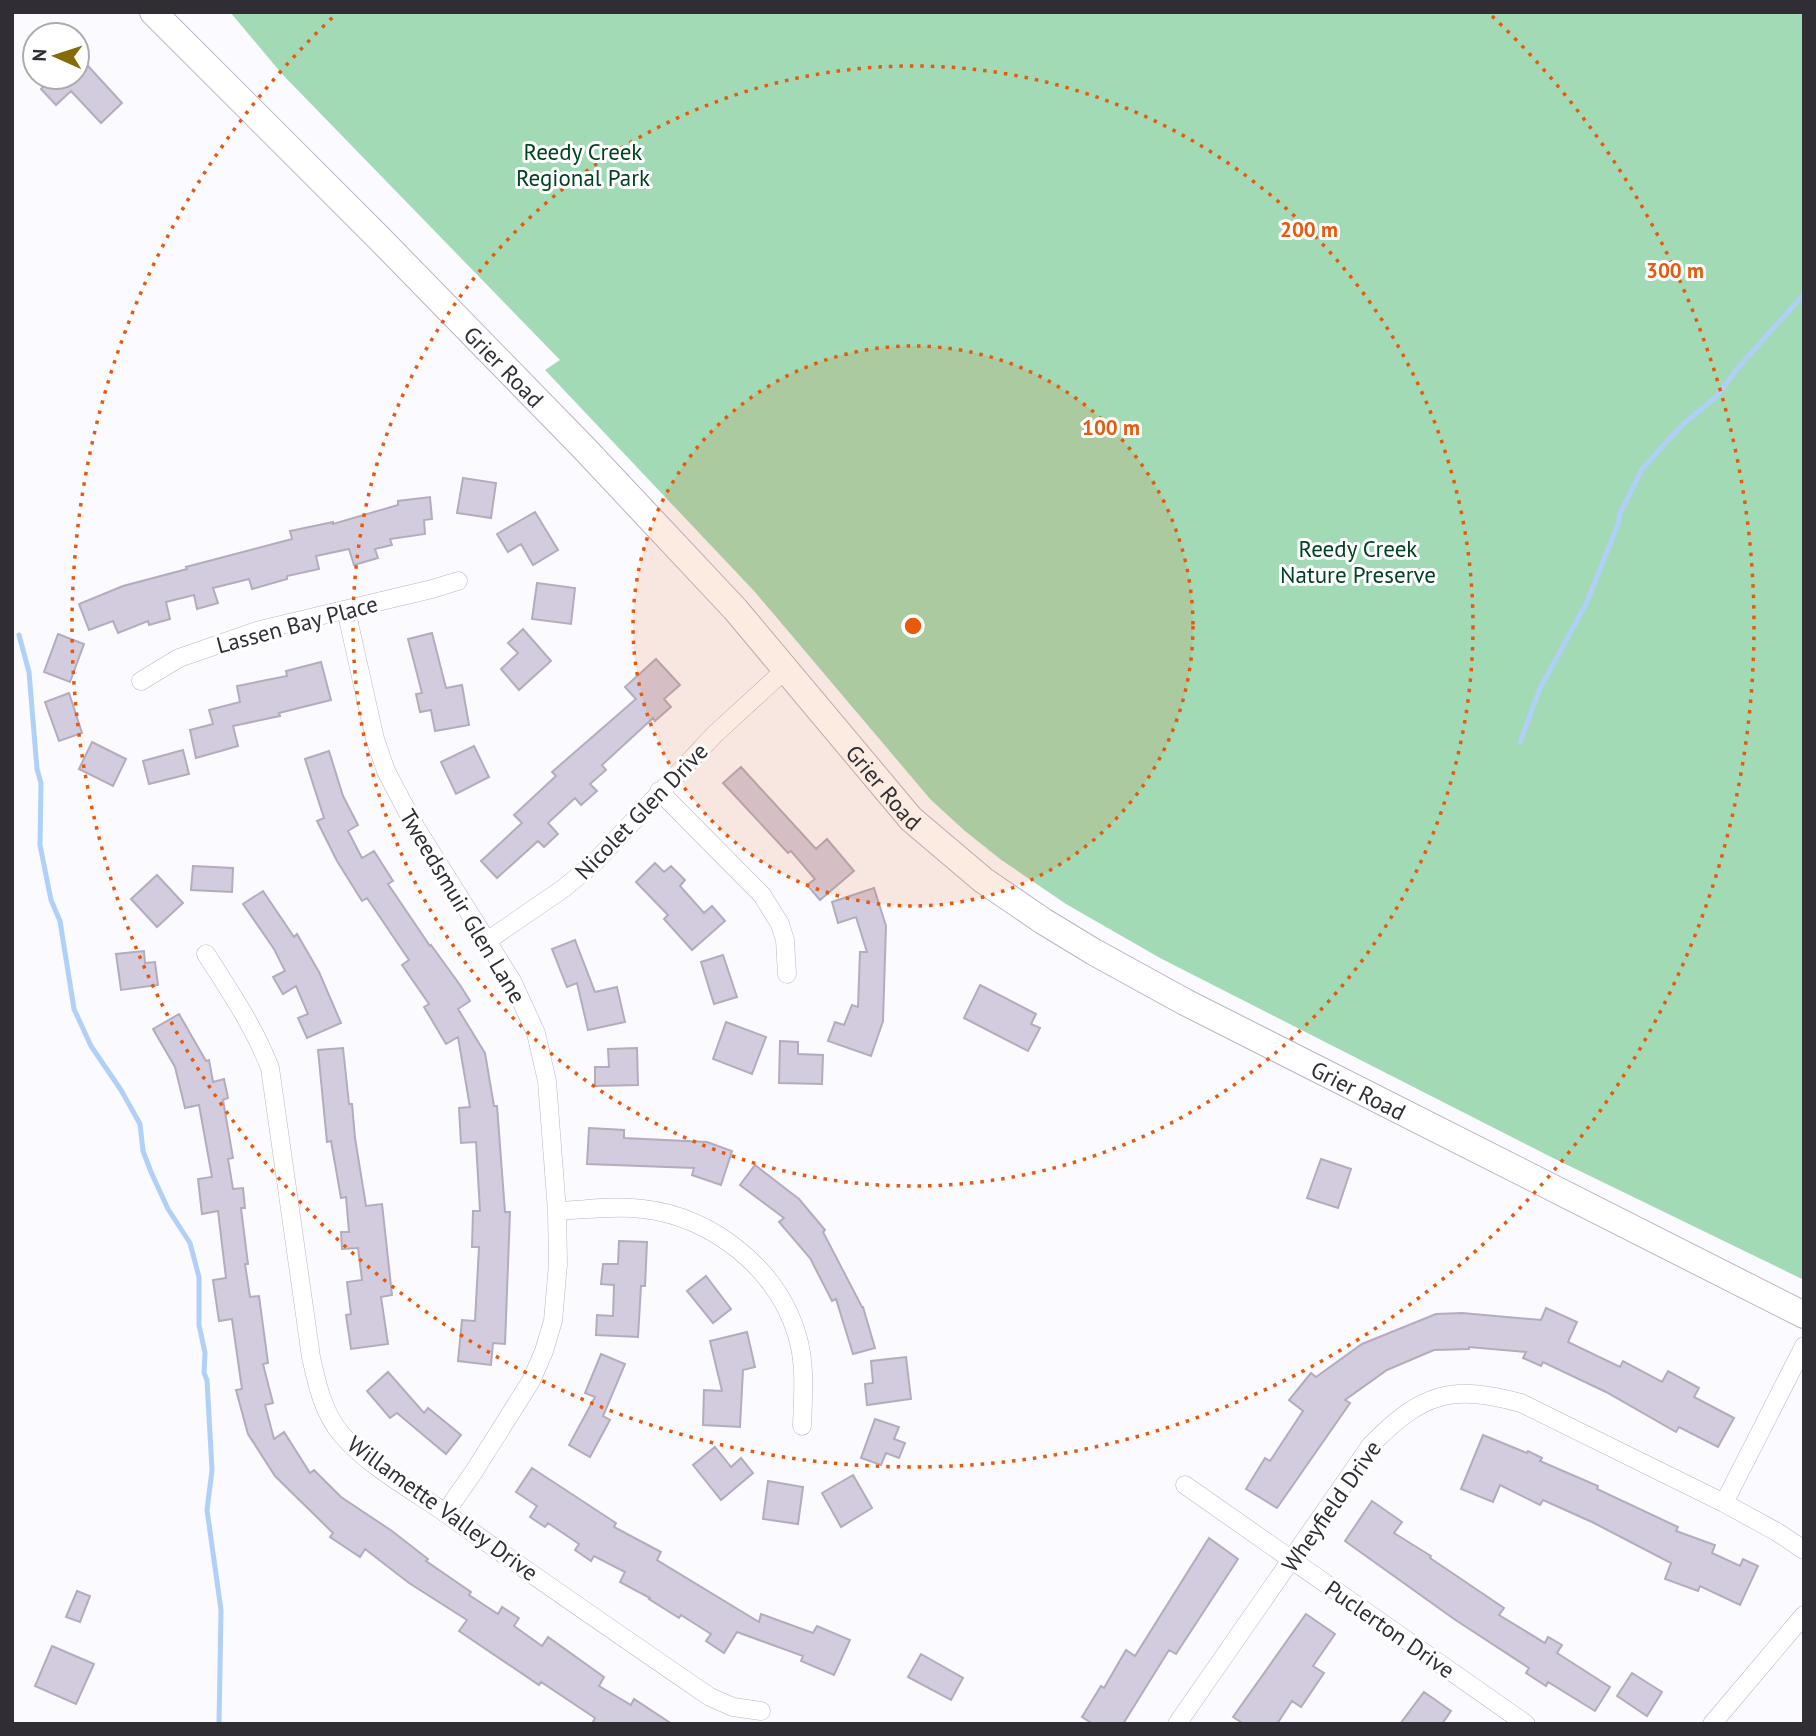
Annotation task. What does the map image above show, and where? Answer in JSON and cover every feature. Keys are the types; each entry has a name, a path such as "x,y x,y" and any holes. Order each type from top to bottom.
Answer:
{"street":[{"name":"Grier Road","path":"153,12 583,447 735,609 911,819 983,880 1094,952 1185,1002 1804,1315"},
{"name":"Lassen Bay Place","path":"141,681 179,658 260,630 458,580"},
{"name":"Tweedsmuir Glen Lane","path":"346,610 375,739 386,771 416,828 512,981 536,1033 547,1082 557,1211 553,1321 544,1351 515,1409 444,1513"},
{"name":"Nicolet Glen Drive","path":"487,941 564,888 594,863 715,734 786,669"},
{"path":"659,792 762,895 780,924 785,940 787,974"},
{"name":"Willamette Valley Drive","path":"206,954 261,1044 270,1068 311,1357 317,1386 328,1414 341,1434 364,1456 484,1542 710,1697 733,1707 761,1711"},
{"path":"557,1211 642,1209 673,1214 715,1232 741,1252 766,1278 784,1305 797,1335 804,1387 802,1426"},
{"path":"1724,1503 1804,1346"},
{"name":"Wheyfield Drive","path":"1177,1724 1371,1445 1396,1420 1425,1401 1456,1393 1488,1394 1521,1403 1724,1503 1804,1550"},
{"name":"Puclerton Drive","path":"1185,1485 1292,1560 1499,1717 1526,1724"},
{"path":"1712,1724 1804,1615"}],"green space":[{"name":"Reedy Creek Nature Preserve","path":"230,12 1804,12 1804,1280 1553,1158 1160,958 1066,904 1000,859 965,831 931,800 755,592 545,370 560,360 282,74"}],"building":[{"path":"91,69 122,103 101,123 71,91 91,91"},
{"path":"43,91 71,91 56,105"},
{"path":"463,478 496,483 491,518 457,513"},
{"path":"430,497 432,519 424,520 425,534 390,539 392,545 375,549 378,558 354,565 349,549 316,556 319,569 287,576 287,579 252,589 249,579 213,588 218,603 197,609 194,595 166,602 170,619 149,625 148,621 118,633 113,621 89,630 79,604 123,586 292,539 290,531 333,524 398,505 398,501"},
{"path":"535,512 558,550 533,565 521,544 508,552 497,534"},
{"path":"537,583 575,588 571,624 532,619"},
{"path":"523,629 551,661 519,690 501,669 518,653 508,643"},
{"path":"432,633 446,688 462,685 469,725 435,731 431,710 420,712 416,694 422,693 408,639"},
{"path":"58,634 84,644 70,682 44,672"},
{"path":"656,659 680,685 664,699 671,707 655,721 653,718 602,765 606,770 590,784 597,791 581,805 575,798 548,823 558,834 544,847 538,841 497,878 481,861 522,823 514,815 556,776 552,772 636,699 625,687"},
{"path":"321,662 331,700 279,713 280,716 233,726 238,746 196,758 190,730 213,724 209,710 240,702 237,686 287,676 286,671"},
{"path":"69,693 82,733 59,741 45,702"},
{"path":"92,742 126,759 113,786 79,769"},
{"path":"474,746 489,777 456,794 441,762"},
{"path":"183,750 189,774 149,784 143,761"},
{"path":"329,751 343,796 358,825 348,831 362,858 374,851 393,881 388,884 470,1001 458,1009 485,1053 494,1106 497,1106 505,1212 510,1212 505,1344 493,1343 491,1365 458,1361 462,1320 475,1321 479,1247 472,1247 473,1211 480,1211 476,1142 461,1143 459,1108 470,1107 458,1037 446,1044 424,1007 429,1004 402,965 409,960 367,898 362,901 337,861 317,821 324,818 305,759"},
{"path":"741,767 816,849 827,839 854,871 820,900 807,885 815,879 723,783"},
{"path":"655,863 664,872 671,866 685,880 680,886 704,913 712,906 725,921 692,950 664,919 668,915 636,882"},
{"path":"193,866 233,868 232,892 191,890"},
{"path":"157,875 183,903 157,927 131,899"},
{"path":"874,888 886,926 883,1021 871,1056 828,1041 835,1022 844,1025 852,1005 858,1007 860,952 867,952 856,917 838,923 832,902"},
{"path":"263,891 294,937 297,934 319,972 341,1023 307,1038 298,1018 308,1014 296,986 283,994 273,977 285,971 274,949 243,904"},
{"path":"575,940 595,992 617,987 625,1022 588,1030 577,983 567,987 552,949"},
{"path":"144,951 145,963 155,962 158,985 121,990 116,954"},
{"path":"723,955 737,997 714,1004 701,962"},
{"path":"980,985 1036,1014 1031,1024 1040,1028 1028,1051 964,1018"},
{"path":"179,1014 206,1061 209,1060 213,1082 224,1079 228,1098 223,1100 233,1158 228,1159 233,1189 243,1188 245,1208 241,1208 248,1264 245,1264 250,1297 259,1296 268,1363 263,1364 273,1403 265,1405 274,1439 284,1432 310,1473 314,1470 341,1497 392,1531 428,1559 426,1561 471,1592 469,1595 498,1614 502,1607 519,1618 514,1626 542,1646 548,1637 604,1677 599,1686 631,1705 634,1699 672,1724 592,1724 595,1718 541,1682 539,1685 459,1631 467,1620 409,1583 365,1549 360,1557 330,1537 333,1533 275,1476 248,1434 236,1390 242,1389 232,1319 219,1321 213,1280 226,1278 218,1211 202,1214 198,1179 212,1177 199,1105 185,1108 175,1067 153,1029"},
{"path":"726,1022 766,1037 752,1074 713,1059"},
{"path":"780,1041 798,1042 798,1054 823,1055 822,1084 779,1083"},
{"path":"343,1048 349,1104 352,1104 366,1206 382,1204 392,1295 381,1297 388,1344 351,1349 346,1315 351,1314 347,1282 362,1280 358,1248 342,1249 341,1232 349,1232 346,1197 341,1198 331,1141 327,1142 318,1050"},
{"path":"637,1048 638,1085 595,1086 595,1067 609,1067 608,1049"},
{"path":"589,1128 624,1130 624,1138 707,1142 732,1151 721,1185 692,1175 694,1168 587,1164"},
{"path":"1321,1159 1351,1169 1338,1208 1307,1198"},
{"path":"755,1165 799,1199 825,1230 823,1232 863,1307 875,1348 853,1354 836,1299 832,1301 810,1258 779,1222 784,1218 740,1185"},
{"path":"619,1241 647,1242 645,1286 641,1286 638,1337 596,1335 597,1315 613,1316 614,1285 601,1284 603,1264 618,1264"},
{"path":"706,1276 731,1309 713,1323 687,1291"},
{"path":"1546,1308 1577,1322 1568,1342 1620,1367 1623,1361 1662,1382 1668,1371 1699,1388 1694,1397 1734,1418 1718,1447 1679,1427 1676,1432 1606,1392 1543,1362 1541,1366 1523,1358 1526,1352 1469,1347 1434,1350 1387,1370 1345,1400 1350,1403 1277,1508 1246,1489 1265,1458 1270,1461 1303,1411 1289,1400 1311,1373 1316,1377 1362,1344 1436,1314 1462,1313 1541,1320"},
{"path":"747,1332 755,1367 743,1370 740,1427 703,1425 704,1390 722,1391 710,1341"},
{"path":"601,1354 625,1364 603,1416 610,1420 590,1457 569,1445 595,1397 585,1393"},
{"path":"906,1357 911,1399 867,1405 865,1384 873,1383 871,1361"},
{"path":"388,1372 424,1413 428,1408 461,1435 446,1454 397,1413 390,1418 367,1391"},
{"path":"875,1419 899,1427 894,1439 905,1443 899,1458 886,1453 881,1465 861,1458"},
{"path":"1483,1435 1527,1453 1528,1451 1542,1458 1540,1461 1598,1486 1597,1489 1678,1527 1676,1531 1715,1545 1712,1553 1740,1566 1743,1559 1758,1566 1740,1605 1700,1586 1698,1591 1665,1579 1671,1563 1543,1500 1540,1505 1500,1485 1493,1502 1461,1489"},
{"path":"715,1447 731,1467 741,1458 753,1473 721,1500 693,1465"},
{"path":"532,1468 616,1523 614,1527 661,1552 657,1560 759,1622 761,1614 813,1633 817,1626 850,1640 834,1675 801,1661 803,1656 737,1632 724,1653 706,1641 711,1634 620,1582 625,1572 594,1556 591,1561 575,1550 579,1544 548,1523 545,1527 530,1517 537,1506 516,1492"},
{"path":"853,1475 872,1508 841,1527 822,1493"},
{"path":"768,1481 803,1487 798,1524 763,1519"},
{"path":"1372,1501 1402,1522 1394,1533 1504,1608 1499,1615 1545,1643 1548,1637 1562,1645 1557,1653 1610,1687 1595,1711 1548,1682 1546,1686 1526,1673 1529,1668 1454,1619 1345,1541"},
{"path":"1209,1538 1238,1559 1176,1654 1169,1650 1123,1724 1093,1724 1082,1717 1101,1686 1104,1688 1126,1650 1135,1656"},
{"path":"77,1591 90,1596 80,1622 66,1617"},
{"path":"1306,1614 1335,1634 1313,1666 1324,1673 1301,1707 1292,1701 1277,1724 1244,1724 1233,1717"},
{"path":"52,1646 94,1664 76,1704 35,1686"},
{"path":"921,1654 963,1678 951,1700 908,1677"},
{"path":"1632,1673 1662,1692 1647,1716 1617,1696"},
{"path":"1424,1692 1451,1711 1442,1724 1400,1724"}],"waterway":[{"path":"1520,742 1540,688 1587,602 1619,515 1642,469 1682,425 1717,396 1736,370 1804,294"},
{"path":"19,635 29,672 37,769 41,783 40,845 51,900 60,921 74,1009 91,1046 140,1124 143,1151 151,1172 168,1209 190,1243 199,1277 199,1325 205,1353 204,1373 207,1380 212,1470 207,1510 221,1610 219,1724"}],"park label":[{"name":"Reedy Creek Regional Park","path":"583,164"}]}
